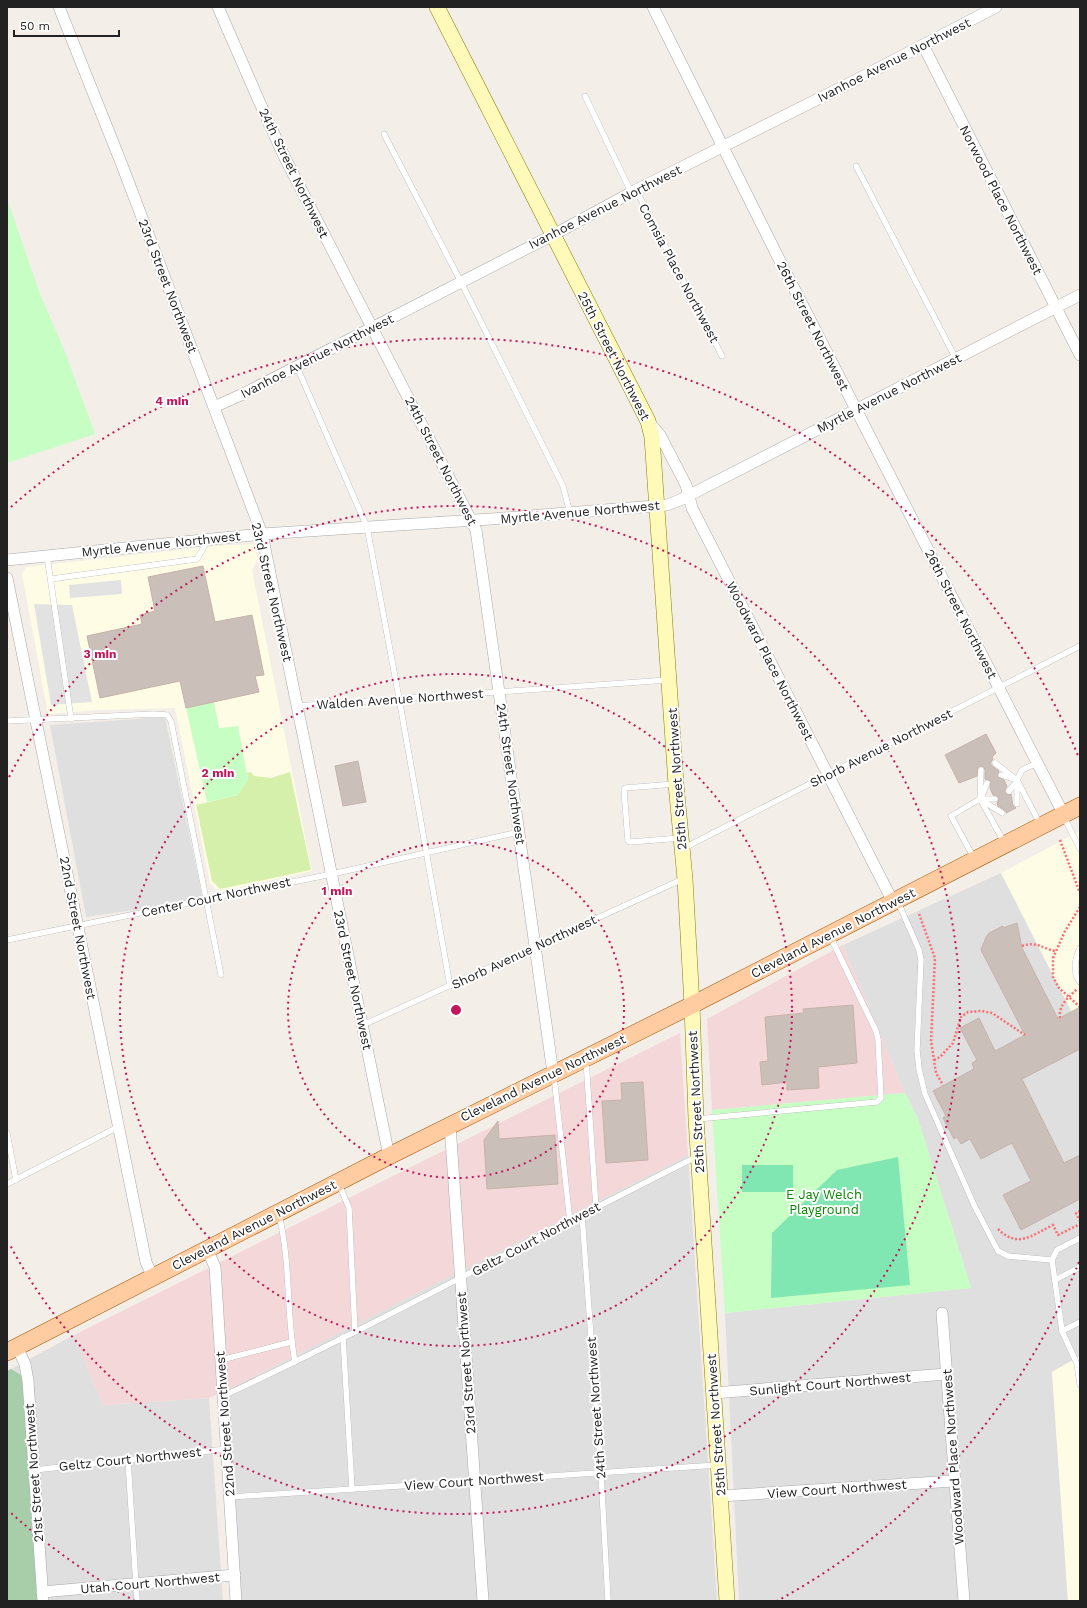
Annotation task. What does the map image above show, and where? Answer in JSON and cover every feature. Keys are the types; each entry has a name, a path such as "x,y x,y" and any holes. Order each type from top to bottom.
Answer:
{"main road":[{"name":"Cleveland Avenue Northwest","path":"12,1349 450,1125 692,1005 1080,806"}],"street":[{"name":"23rd Street Northwest","path":"59,7 262,534 389,1156"},
{"name":"24th Street Northwest","path":"218,7 285,158 472,520 479,541 553,1073"},
{"name":"25th Street Northwest","path":"437,7 648,421 653,444 676,784 685,879 692,1005 696,1119 727,1601"},
{"name":"26th Street Northwest","path":"653,7 1064,815"},
{"name":"Ivanhoe Avenue Northwest","path":"214,407 243,394 553,235 633,191 723,147 996,7"},
{"name":"Norwood Place Northwest","path":"923,45 1080,354"},
{"name":"Myrtle Avenue Northwest","path":"7,560 262,534 570,513 657,506 674,503 1080,295"},
{"name":"Woodward Place Northwest","path":"648,421 660,435 686,485 692,508 828,775 895,901"},
{"name":"22nd Street Northwest","path":"7,578 146,1262 153,1277"},
{"name":"23rd Street Northwest","path":"450,1125 483,1601"},
{"name":"22nd Street Northwest","path":"207,1249 215,1267 236,1601"},
{"name":"Woodward Place Northwest","path":"942,1313 964,1601"},
{"name":"21st Street Northwest","path":"12,1349 24,1364 28,1381 42,1597"},
{"name":"Sunlight Court Northwest","path":"714,1393 946,1374"},
{"name":"View Court Northwest","path":"721,1496 954,1481"},
{"name":"Utah Court Northwest","path":"42,1597 136,1584 235,1575"}],"lane":[{"name":"Comsia Place Northwest","path":"585,96 633,191 722,356"},
{"path":"384,134 461,282 563,486 570,513"},
{"path":"856,166 956,359"},
{"path":"297,366 367,527 450,986"},
{"path":"51,579 197,559 209,539"},
{"path":"47,556 71,719"},
{"name":"Shorb Avenue Northwest","path":"682,844 828,775 1080,646"},
{"name":"Walden Avenue Northwest","path":"297,706 670,680"},
{"path":"7,721 154,714 167,715 171,721 221,975"},
{"path":"995,762 1018,780 1041,826"},
{"path":"1009,791 1018,780 1022,770 1037,763"},
{"path":"980,770 980,799 1005,844"},
{"path":"1002,775 1018,780"},
{"path":"1017,804 1018,780"},
{"path":"980,799 987,783"},
{"path":"676,784 625,788 628,840 630,842 682,844"},
{"path":"980,799 1002,813"},
{"path":"975,860 951,816 980,799 995,799"},
{"path":"1064,815 1080,849"},
{"name":"Center Court Northwest","path":"7,940 332,874 519,832"},
{"name":"Shorb Avenue Northwest","path":"363,1025 685,879"},
{"path":"895,901 919,950 921,960 917,1050 919,1069 925,1094 974,1205 998,1251 1008,1256 1052,1260"},
{"path":"696,1119 877,1102 881,1098 878,1039 876,1031 829,934"},
{"path":"1080,948 1075,967 1077,979 1080,982"},
{"path":"586,1057 596,1208"},
{"path":"553,1073 570,1222"},
{"path":"7,1184 118,1127"},
{"path":"7,1134 16,1180"},
{"name":"Geltz Court Northwest","path":"223,1396 355,1332 699,1156"},
{"path":"338,1182 349,1208 355,1332"},
{"path":"279,1213 285,1239 291,1342 295,1362"},
{"name":"24th Street Northwest","path":"582,1215 601,1473 608,1601"},
{"path":"1080,1238 1057,1250 1052,1260 1062,1331 1077,1364 1080,1385"},
{"path":"1055,1280 1080,1266"},
{"path":"1062,1331 1080,1322"},
{"path":"343,1338 352,1489"},
{"path":"221,1360 291,1342"},
{"name":"Geltz Court Northwest","path":"34,1470 227,1449"},
{"path":"128,1460 137,1601"},
{"name":"View Court Northwest","path":"230,1497 718,1465"}],"path":[{"path":"1060,840 1080,892"},
{"path":"1080,907 1055,951 1053,958 1053,977 1058,988 1080,1007"},
{"path":"919,914 935,958 931,1041 936,1073 943,1085"},
{"path":"1022,946 1031,943 1055,951"},
{"path":"1060,1018 1059,1012 1063,1004 1080,986"},
{"path":"934,1060 940,1057 953,1043 961,1016 968,1012 982,1011 992,1013 1025,1036"},
{"path":"995,1224 1004,1235 1015,1240 1022,1240 1053,1225 1058,1235 1080,1223 1076,1213 1080,1211"}],"shaded area":[{"path":"254,544 258,559 252,570 312,871 219,892 210,883 175,708 97,710 48,714 22,574 26,567 214,546"},
{"path":"121,580 122,594 70,598 69,585"},
{"path":"34,604 72,605 92,702 51,705"},
{"path":"165,717 203,900 86,917 50,725"},
{"path":"1080,831 1080,1028 1001,873"},
{"path":"1001,873 1080,1028 1080,1356 1052,1372 1068,1601 739,1601 725,1313 971,1288 918,1119 905,1093 843,945"},
{"path":"843,945 905,1093 712,1110 707,1019"},
{"path":"680,1033 688,1155 209,1398 103,1405 74,1335"},
{"path":"688,1155 717,1601 241,1601 227,1390"},
{"path":"74,1335 103,1405 209,1398 223,1601 38,1601 23,1376 11,1369"},
{"path":"1080,1356 1080,1601 1068,1601 1052,1372"}],"green space":[{"path":"7,199 40,294 65,352 95,434 7,463"},
{"path":"214,702 219,728 238,726 248,779 238,795 207,802 186,708"},
{"path":"251,772 254,776 271,778 290,772 311,870 220,889 212,881 196,805 238,795 248,779 247,773"},
{"name":"E Jay Welch Playground","path":"905,1093 918,1119 971,1288 725,1313 712,1110"},
{"path":"898,1157 910,1285 771,1298 772,1233 837,1170"},
{"path":"742,1165 793,1165 793,1192 742,1192"},
{"path":"11,1369 23,1376 38,1601 7,1601 7,1371"}],"building":[{"path":"203,566 215,622 252,615 264,675 255,676 259,692 186,708 180,681 100,698 87,636 142,624 140,615 155,611 148,577"},
{"path":"986,734 996,753 992,757 993,759 991,765 999,771 997,776 1004,780 1007,786 1005,793 1008,795 1011,794 1013,806 1016,808 1006,813 1006,811 998,806 997,803 999,799 993,795 990,788 991,781 985,779 984,767 978,767 977,776 959,783 945,755"},
{"path":"358,761 366,802 343,806 335,766"},
{"path":"1017,923 1022,948 1058,1019 1080,1007 1080,1049 1022,1079 1064,1163 1080,1155 1080,1199 1021,1230 1003,1195 1031,1181 1012,1143 981,1159 970,1139 961,1144 957,1137 954,1139 943,1118 946,1116 933,1091 974,1069 972,1063 977,1060 960,1028 979,1018 995,1051 1025,1035 981,950 989,933 1003,926 1003,928"},
{"path":"853,1005 857,1063 818,1067 819,1088 787,1090 787,1082 762,1085 760,1062 768,1061 765,1017 804,1013 803,1009"},
{"path":"643,1082 648,1160 606,1163 602,1101 622,1100 621,1083"},
{"path":"498,1121 499,1139 555,1135 558,1184 487,1189 484,1140"}]}
